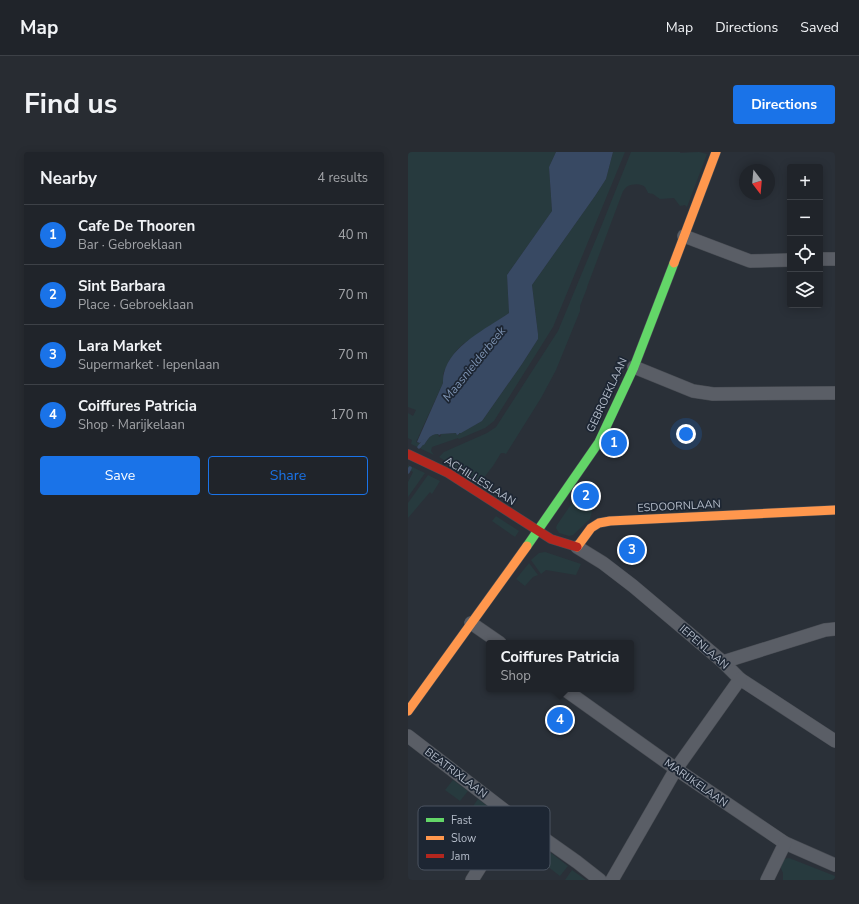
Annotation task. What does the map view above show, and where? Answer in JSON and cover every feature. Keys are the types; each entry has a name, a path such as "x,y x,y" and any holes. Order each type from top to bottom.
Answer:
{"street":[{"name":"GEBROEKLAAN","path":"408,711 538,532 599,442 634,367 716,152"},
{"path":"684,236 750,261 787,260"},
{"path":"823,259 835,259"},
{"path":"634,367 693,391 713,394 835,392"},
{"name":"ACHILLESLAAN","path":"408,454 448,474 538,532"},
{"name":"ESDOORNLAAN","path":"577,547 591,528 600,523 610,521 835,510"},
{"path":"538,532 551,539 577,547"},
{"name":"IEPENLAAN","path":"577,547 603,563 627,582 723,662 740,679 835,741"},
{"path":"471,623 496,640"},
{"path":"723,662 835,628"},
{"path":"612,880 676,769 740,679"},
{"name":"MARIJKELAAN","path":"568,692 676,769 785,843 835,865"},
{"name":"BEATRIXLAAN","path":"408,736 499,806"},
{"name":"BEATRIXLAAN","path":"550,843 600,880"},
{"path":"767,880 785,843"},
{"path":"472,880 478,870"}],"green space":[{"path":"408,152 556,152 549,167 552,211 507,275 509,313 463,344 449,361 443,374 443,383 416,442 424,445 433,435 438,434 439,437 441,434 457,433 457,435 459,435 459,433 482,421 522,364 538,339 532,285 606,179 613,152 625,152 553,327 494,421 485,428 459,439 458,438 432,447 431,451 434,455 411,444 412,440 408,438 408,413 413,416 416,410 408,407"},
{"path":"631,152 699,152 707,154 687,207 685,205 680,206 674,198 660,199 653,194 648,193 645,187 641,185 630,185 623,191 580,306 580,311 556,370 541,398 506,454 501,453 481,483 439,457 444,452 487,433 496,427 558,331"},
{"path":"408,465 425,473 408,497 408,482 413,472 408,469"},
{"path":"428,475 440,481 432,494 430,492 408,518 408,503"},
{"path":"587,481 593,482 592,511 590,519 573,535 569,536 559,533 556,528 557,525"},
{"path":"496,516 519,531 515,537 492,521"},
{"path":"545,552 581,564 576,575 546,570 541,574 531,560 539,553"},
{"path":"529,563 538,575 533,577 525,586 516,579"},
{"path":"453,780 468,791 460,801 445,790"},
{"path":"478,799 488,806 473,806"},
{"path":"551,853 568,866 560,876 550,868"},
{"path":"789,858 835,876 835,880 783,880 783,873 779,864 783,859"},
{"path":"572,870 586,880 565,880"}],"water":[{"path":"556,152 613,152 606,179 532,285 538,339 482,421 457,435 456,433 433,435 424,445 421,444 421,442 417,442 443,383 444,374 448,363 454,354 470,338 509,313 507,275 552,211 549,167"}],"waterway":[{"name":"Maasnielderbeek","path":"419,447 424,441"},
{"name":"Maasnielderbeek","path":"408,472 410,468"}],"traffic: fast":[{"path":"527,546 599,442 634,367 674,263"}],"traffic: slow":[{"path":"674,263 716,152"},
{"path":"577,547 591,528 599,523 610,521 835,510"},
{"path":"408,711 527,546"}],"traffic: jam":[{"path":"408,454 448,473 551,539 577,547"}],"place":[{"name":"Cafe De Thooren","path":"614,443"},
{"name":"Sint Barbara","path":"586,496"},
{"name":"Lara Market","path":"632,550"},
{"name":"Coiffures Patricia","path":"560,720"}]}
